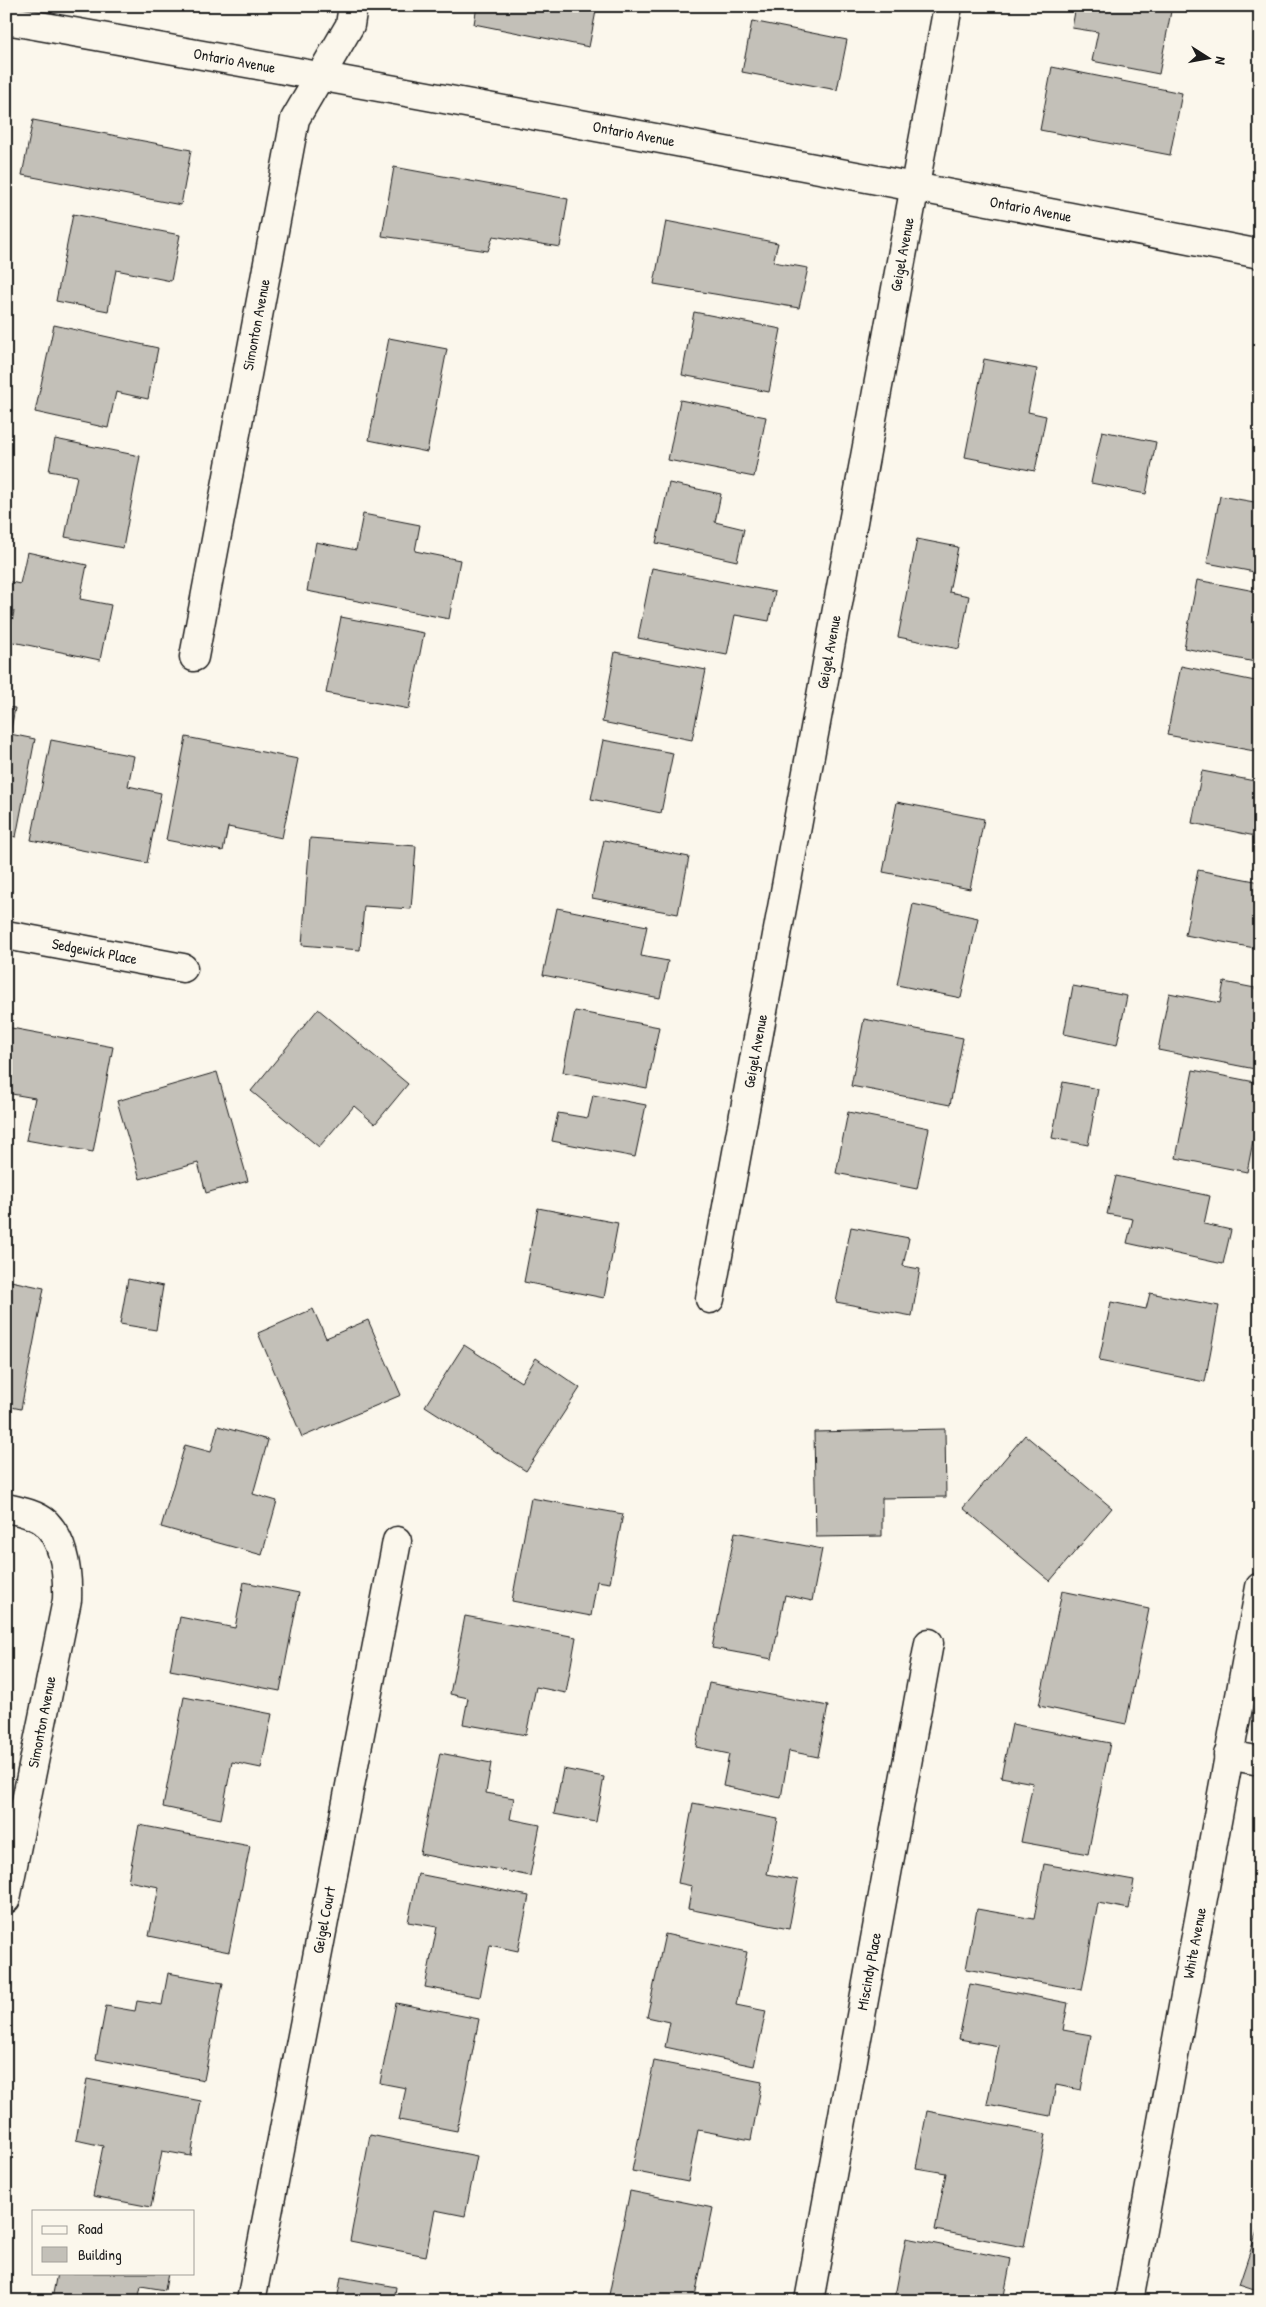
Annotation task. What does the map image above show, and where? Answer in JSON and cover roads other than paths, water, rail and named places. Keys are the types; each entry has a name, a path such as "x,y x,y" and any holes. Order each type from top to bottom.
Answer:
{"street":[{"name":"Simonton Avenue","path":"194,657 295,119 350,25 353,6"},
{"name":"Geigel Avenue","path":"710,1299 948,6"},
{"name":"Ontario Avenue","path":"6,20 321,76 914,186 1260,254"},
{"name":"Sedgewick Place","path":"6,935 183,968"},
{"name":"Simonton Avenue","path":"6,1508 24,1512 46,1523 59,1544 68,1575 67,1600 6,1900"},
{"name":"Geigel Court","path":"251,2301 397,1541"},
{"name":"White Avenue","path":"1129,2301 1260,1587"},
{"name":"Miscindy Place","path":"809,2301 930,1643"},
{"path":"1228,1755 1260,1761"}]}
